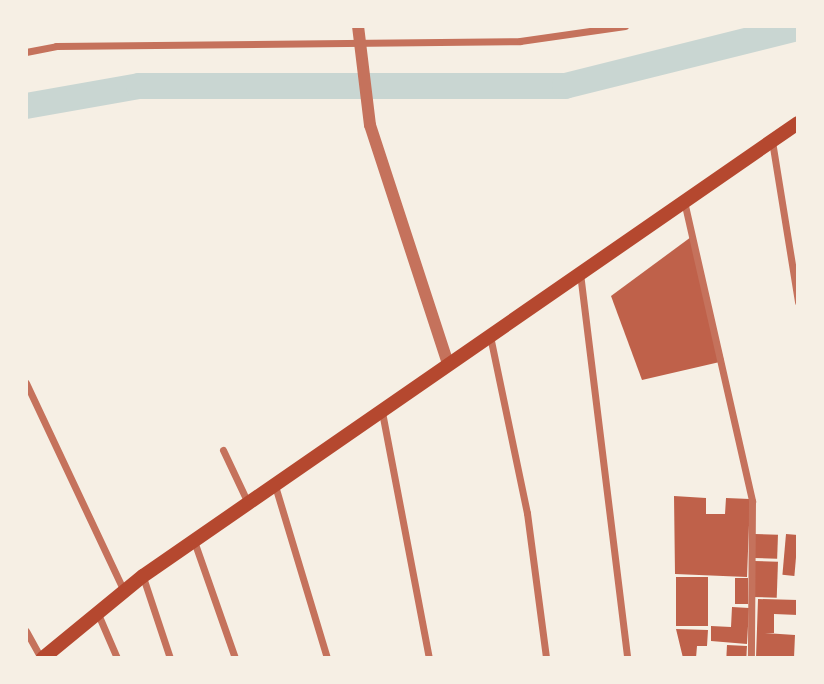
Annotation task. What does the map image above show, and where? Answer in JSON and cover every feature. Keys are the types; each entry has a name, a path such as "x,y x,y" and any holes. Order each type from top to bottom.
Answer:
{"main road":[{"path":"42,658 143,576 276,489 489,332 683,197 772,137 798,123"}],"street":[{"path":"358,26 370,125 447,363"},
{"path":"26,52 56,46 360,51 520,41 625,26"},
{"path":"772,137 798,302"},
{"path":"683,197 752,501 751,658"},
{"path":"579,269 627,658"},
{"path":"489,332 527,513 546,658"},
{"path":"26,383 124,591"},
{"path":"382,411 429,658"},
{"path":"223,450 249,506"},
{"path":"276,489 327,658"},
{"path":"194,541 235,658"},
{"path":"143,576 170,658"},
{"path":"97,614 117,658"},
{"path":"26,631 42,658"}],"building":[{"path":"691,237 724,361 642,380 611,296"},
{"path":"674,496 706,498 706,514 725,514 726,498 750,499 747,577 675,574"},
{"path":"755,534 778,535 777,559 754,558"},
{"path":"786,534 798,535 794,576 782,575"},
{"path":"754,561 778,562 777,598 753,597"},
{"path":"676,577 708,577 708,626 676,626"},
{"path":"735,578 748,578 748,604 735,604"},
{"path":"758,599 798,600 798,615 774,614 774,633 765,633 795,635 794,658 756,658"},
{"path":"732,607 749,608 747,644 711,641 711,626 731,627"},
{"path":"676,629 708,630 707,646 697,646 696,658 683,658"},
{"path":"727,645 747,646 746,658 726,658"}],"waterway":[{"path":"26,106 139,86 565,86 798,28"}]}
